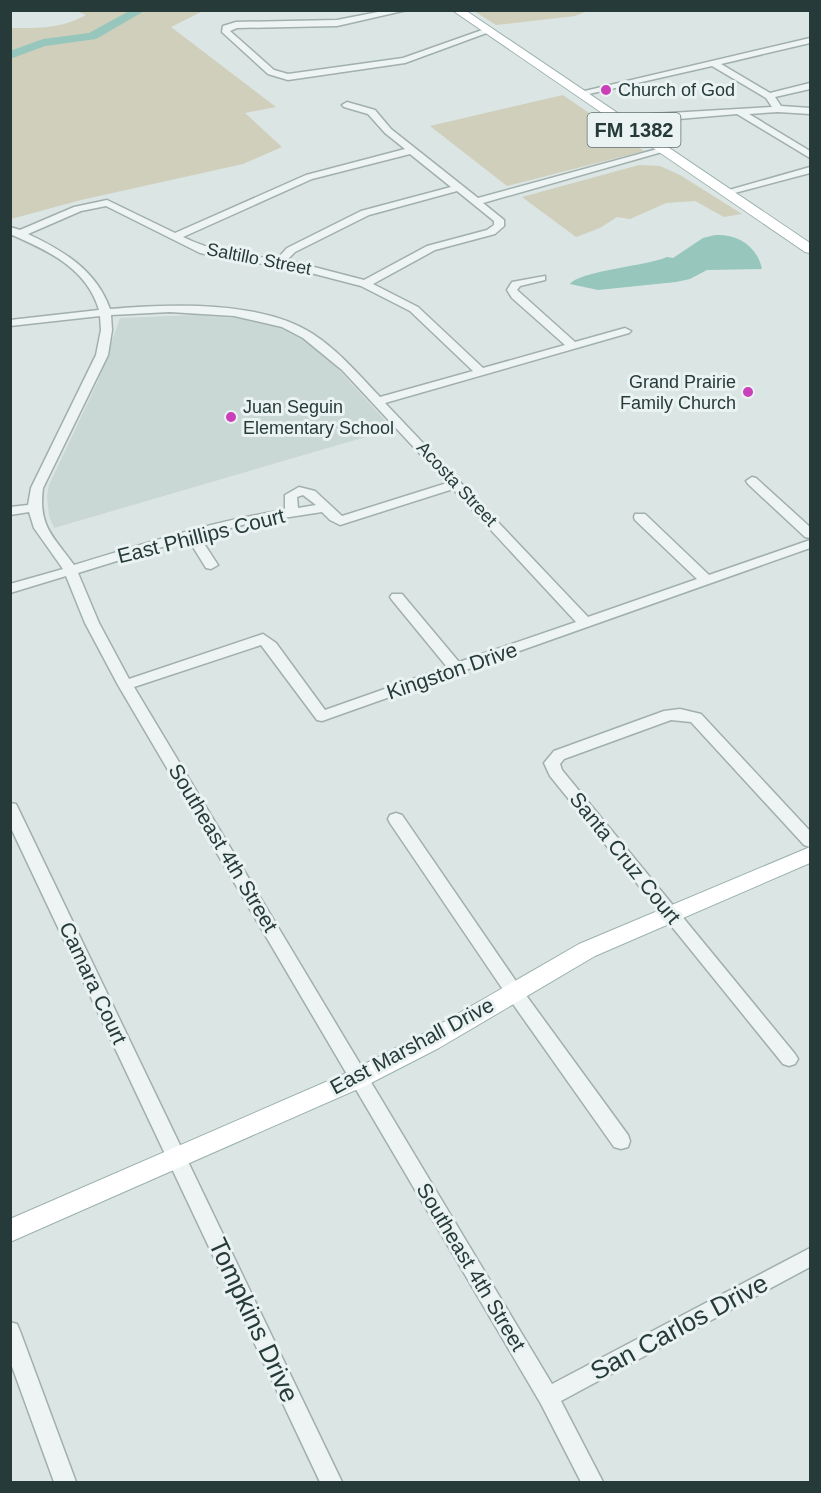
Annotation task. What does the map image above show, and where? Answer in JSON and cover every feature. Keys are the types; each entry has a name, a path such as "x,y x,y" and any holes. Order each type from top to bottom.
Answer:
{"main road":[{"name":"FM 1382","path":"457,10 810,249"},
{"name":"East Marshall Drive","path":"10,1231 359,1078 431,1041 587,950 810,855"}],"street":[{"path":"403,10 337,23 236,25 226,28 226,32 278,76 288,77 393,62 488,31"},
{"path":"580,93 810,41"},
{"path":"714,63 769,96 778,109"},
{"path":"769,96 810,86"},
{"path":"347,105 369,110 380,118 388,131 409,151 499,220 499,226 490,232 430,248 365,284"},
{"path":"620,121 778,109 810,111"},
{"path":"740,112 810,155"},
{"path":"474,202 664,150"},
{"path":"177,236 309,177 409,151"},
{"path":"727,192 810,170"},
{"path":"280,262 291,250 365,213 457,188"},
{"name":"Saltillo Street","path":"15,232 78,209 107,203 204,251 280,262 365,284 414,309 481,372"},
{"path":"10,511 34,508 37,488 102,355 107,338 106,313 90,279 76,264 56,251 15,232"},
{"path":"541,278 516,284 512,290 516,297 573,346"},
{"name":"Acosta Street","path":"10,323 106,313 219,311 289,326 316,339 457,484 586,624"},
{"path":"379,402 625,331"},
{"path":"752,481 810,534"},
{"name":"East Phillips Court","path":"10,589 191,534 250,519 324,508 340,521 457,484"},
{"path":"292,512 291,495 299,491 312,494 324,508"},
{"name":"Southeast 4th Street","path":"34,508 40,528 71,571 92,623 125,685 548,1397 592,1482"},
{"path":"640,517 707,581"},
{"path":"191,534 211,565"},
{"name":"Kingston Drive","path":"125,685 262,639 271,646 322,716 810,544"},
{"path":"397,597 457,669"},
{"name":"Santa Cruz Court","path":"789,1059 555,772 552,763 559,755 669,715 680,714 696,718 810,841"},
{"name":"Camara Court","path":"10,808 176,1158"},
{"path":"396,819 514,992 621,1142"},
{"name":"Tompkins Drive","path":"176,1158 331,1482"},
{"name":"San Carlos Drive","path":"548,1397 810,1257"},
{"path":"10,1331 65,1482"}],"shaded area":[{"path":"76,11 203,11 171,27 276,107 245,113 282,147 243,164 81,200 11,219 11,28 40,28 58,25 86,15"},
{"path":"474,11 588,11 575,16 496,25"},
{"path":"563,95 644,151 507,186 430,126"},
{"path":"639,165 660,166 680,175 742,214 724,217 695,201 666,203 630,219 617,217 600,228 576,237 522,197"},
{"path":"715,235 739,239 745,243 756,254 762,269 707,270 690,279 676,282 598,290 570,284 576,279 600,272 667,257 673,258 703,238"},
{"name":"Juan Seguin Elementary School","path":"196,315 256,320 299,334 316,345 393,429 54,528 49,516 47,496 49,485 98,381 120,318"}],"waterway":[{"path":"10,55 43,43 92,36 141,10"}],"place":[{"name":"Church of God","path":"606,90"},
{"name":"Grand Prairie Family Church","path":"748,392"},
{"name":"Juan Seguin Elementary School","path":"231,417"}]}
